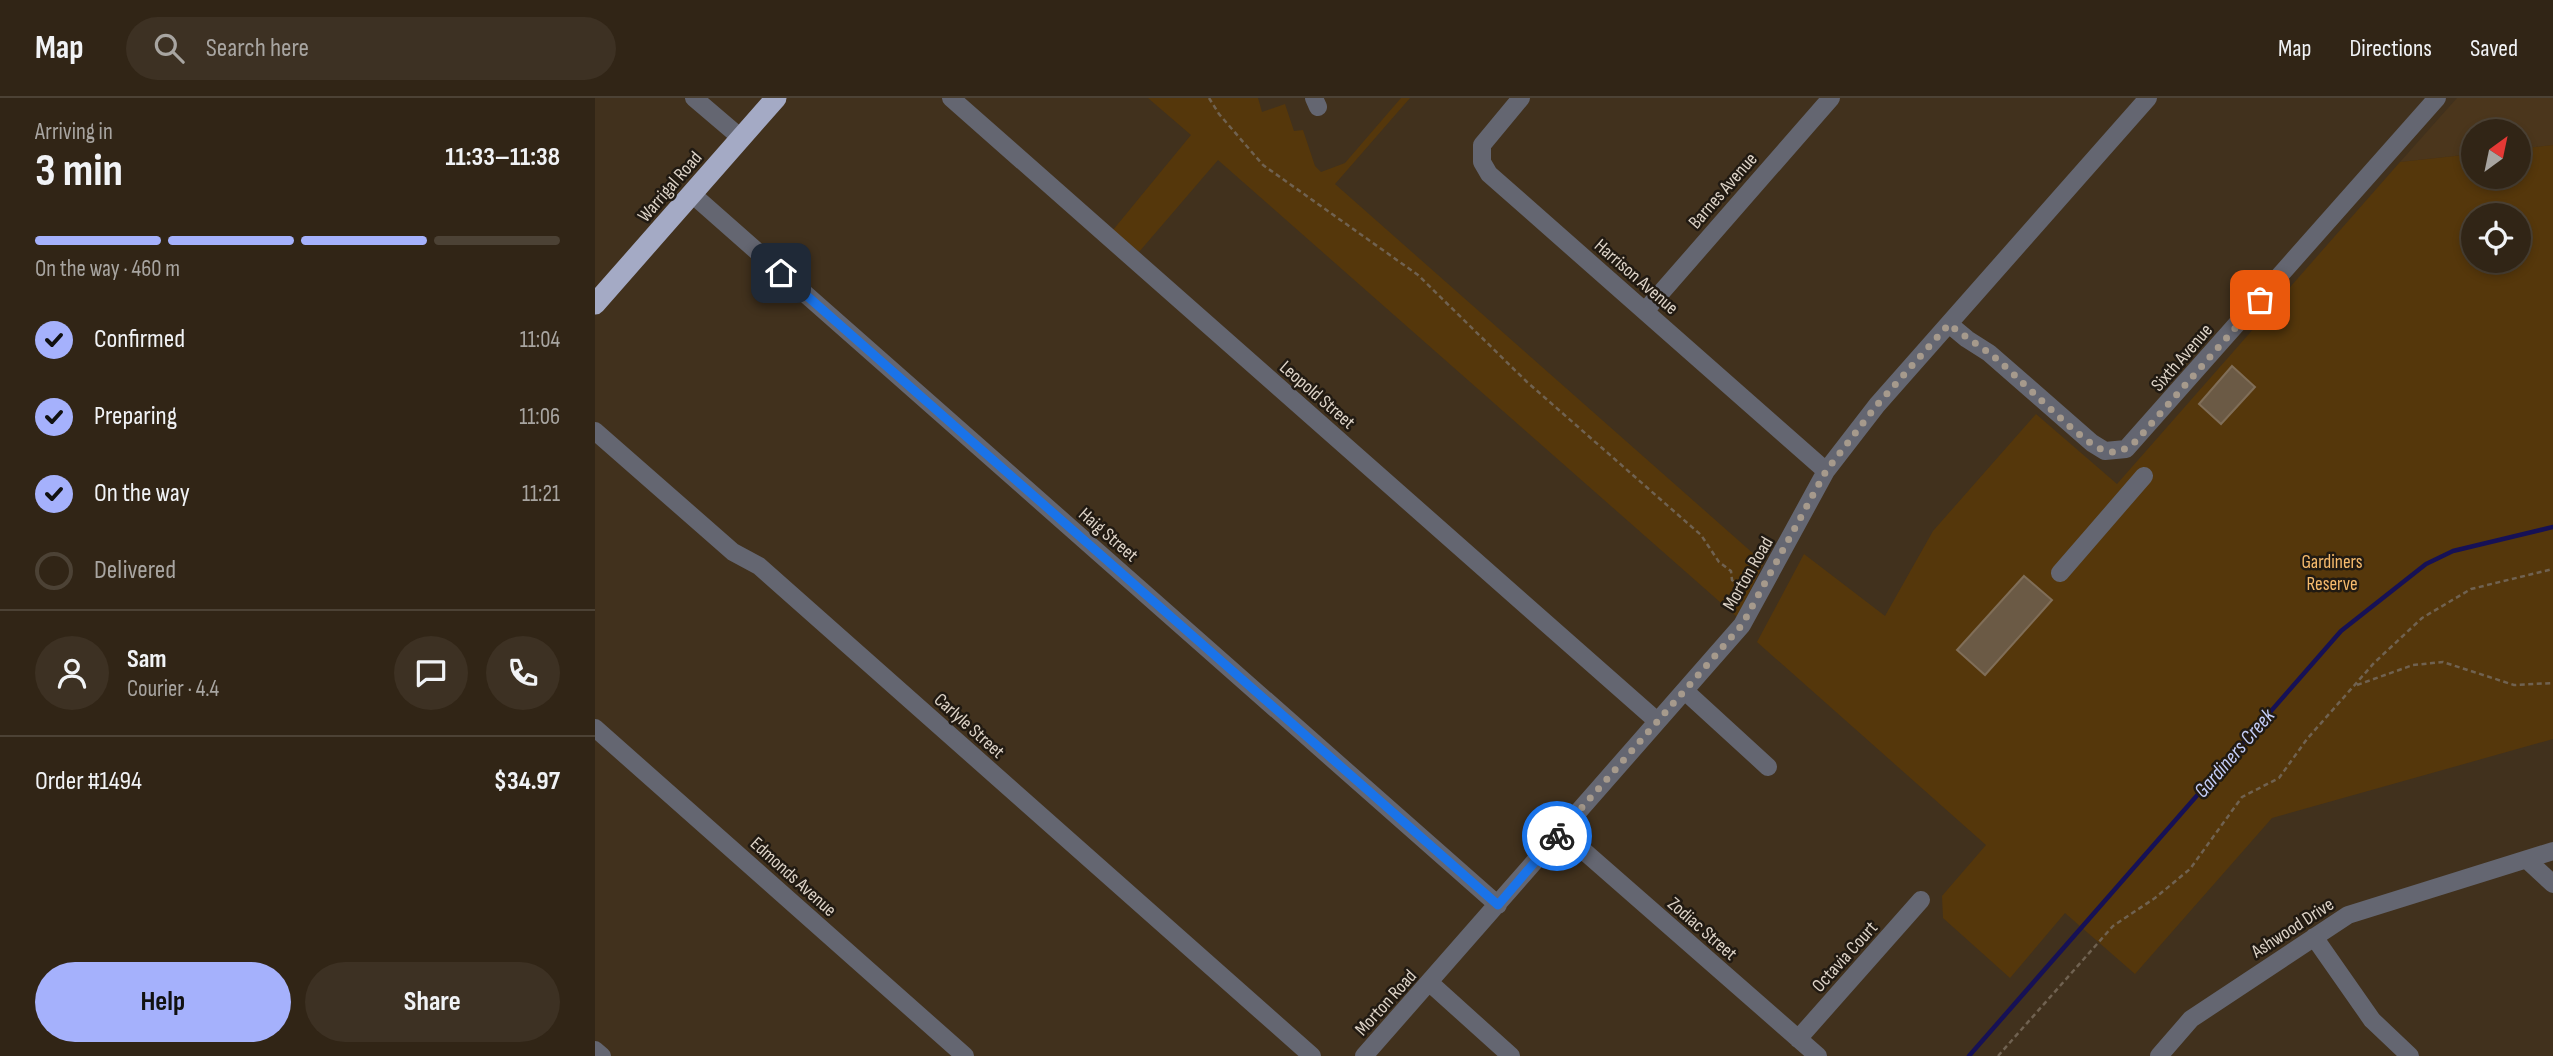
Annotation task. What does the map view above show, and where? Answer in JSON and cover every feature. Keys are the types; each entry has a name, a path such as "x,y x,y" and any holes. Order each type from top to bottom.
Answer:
{"highway":[{"name":"Warrigal Road","path":"595,304 776,98"}],"street":[{"path":"694,98 741,138"},
{"name":"Leopold Street","path":"951,98 1657,721"},
{"name":"Harrison Avenue","path":"1521,98 1482,145 1481,156 1485,168 1826,471"},
{"name":"Barnes Avenue","path":"1645,311 1831,98"},
{"name":"Morton Road","path":"1364,1056 1742,625 1826,471 1877,405 2148,98"},
{"name":"Sixth Avenue","path":"1953,320 1972,331 1989,352 2099,448 2113,452 2126,449 2437,98"},
{"name":"Haig Street","path":"692,194 1498,905"},
{"name":"Carlyle Street","path":"595,431 733,552 759,566 1312,1056"},
{"path":"2060,573 2144,476"},
{"path":"1685,691 1768,767"},
{"name":"Edmonds Avenue","path":"595,728 965,1056"},
{"name":"Zodiac Street","path":"1561,831 1818,1056"},
{"name":"Ashwood Drive","path":"2159,1056 2191,1019 2348,915 2553,851"},
{"path":"2527,860 2553,884"},
{"name":"Octavia Court","path":"1798,1039 1921,900"},
{"path":"2314,937 2372,1020 2410,1056"},
{"path":"1430,983 1511,1056"},
{"path":"595,1050 602,1056"}],"path":[{"path":"1209,98 1219,114 1263,165 1418,275 1527,382 1702,535 1719,562 1731,571 1732,580 1756,601"},
{"path":"1998,1056 2113,926 2155,898 2190,869 2242,797 2279,778 2307,739 2354,686 2422,618 2471,589 2553,569"},
{"path":"2354,686 2413,665 2443,662 2514,685 2553,683"}],"shaded area":[{"path":"2457,98 2553,98 2553,145 2531,148 2531,119 2461,119 2461,155 2400,162"}],"green space":[{"path":"1148,98 1258,98 1262,112 1285,104 1294,131 1303,130 1315,166 1321,172 1345,163 1401,98 1410,98 1335,184 1764,563 1737,617 1218,160 1139,252 1113,230 1191,135"},
{"name":"Gardiners Reserve","path":"2553,145 2553,739 2272,818 2135,974 2065,913 2010,978 1943,918 1942,896 1986,845 1757,642 1804,554 1885,616 1933,531 2036,414 2117,484 2400,162 2461,155 2461,189 2531,189 2531,148"}],"building":[{"path":"2232,366 2255,387 2221,424 2199,404"},
{"path":"2024,576 2052,600 1985,675 1957,650"}],"waterway":[{"name":"Gardiners Creek","path":"1969,1056 2341,631 2426,564 2453,551 2553,527"}],"way so far":[{"path":"1557,836 1742,625 1826,471 1877,405 1949,324 1967,340 1989,352 2092,443 2105,451 2113,452 2122,451 2136,441 2260,300"}],"route":[{"path":"781,273 1498,905 1557,836"}]}
